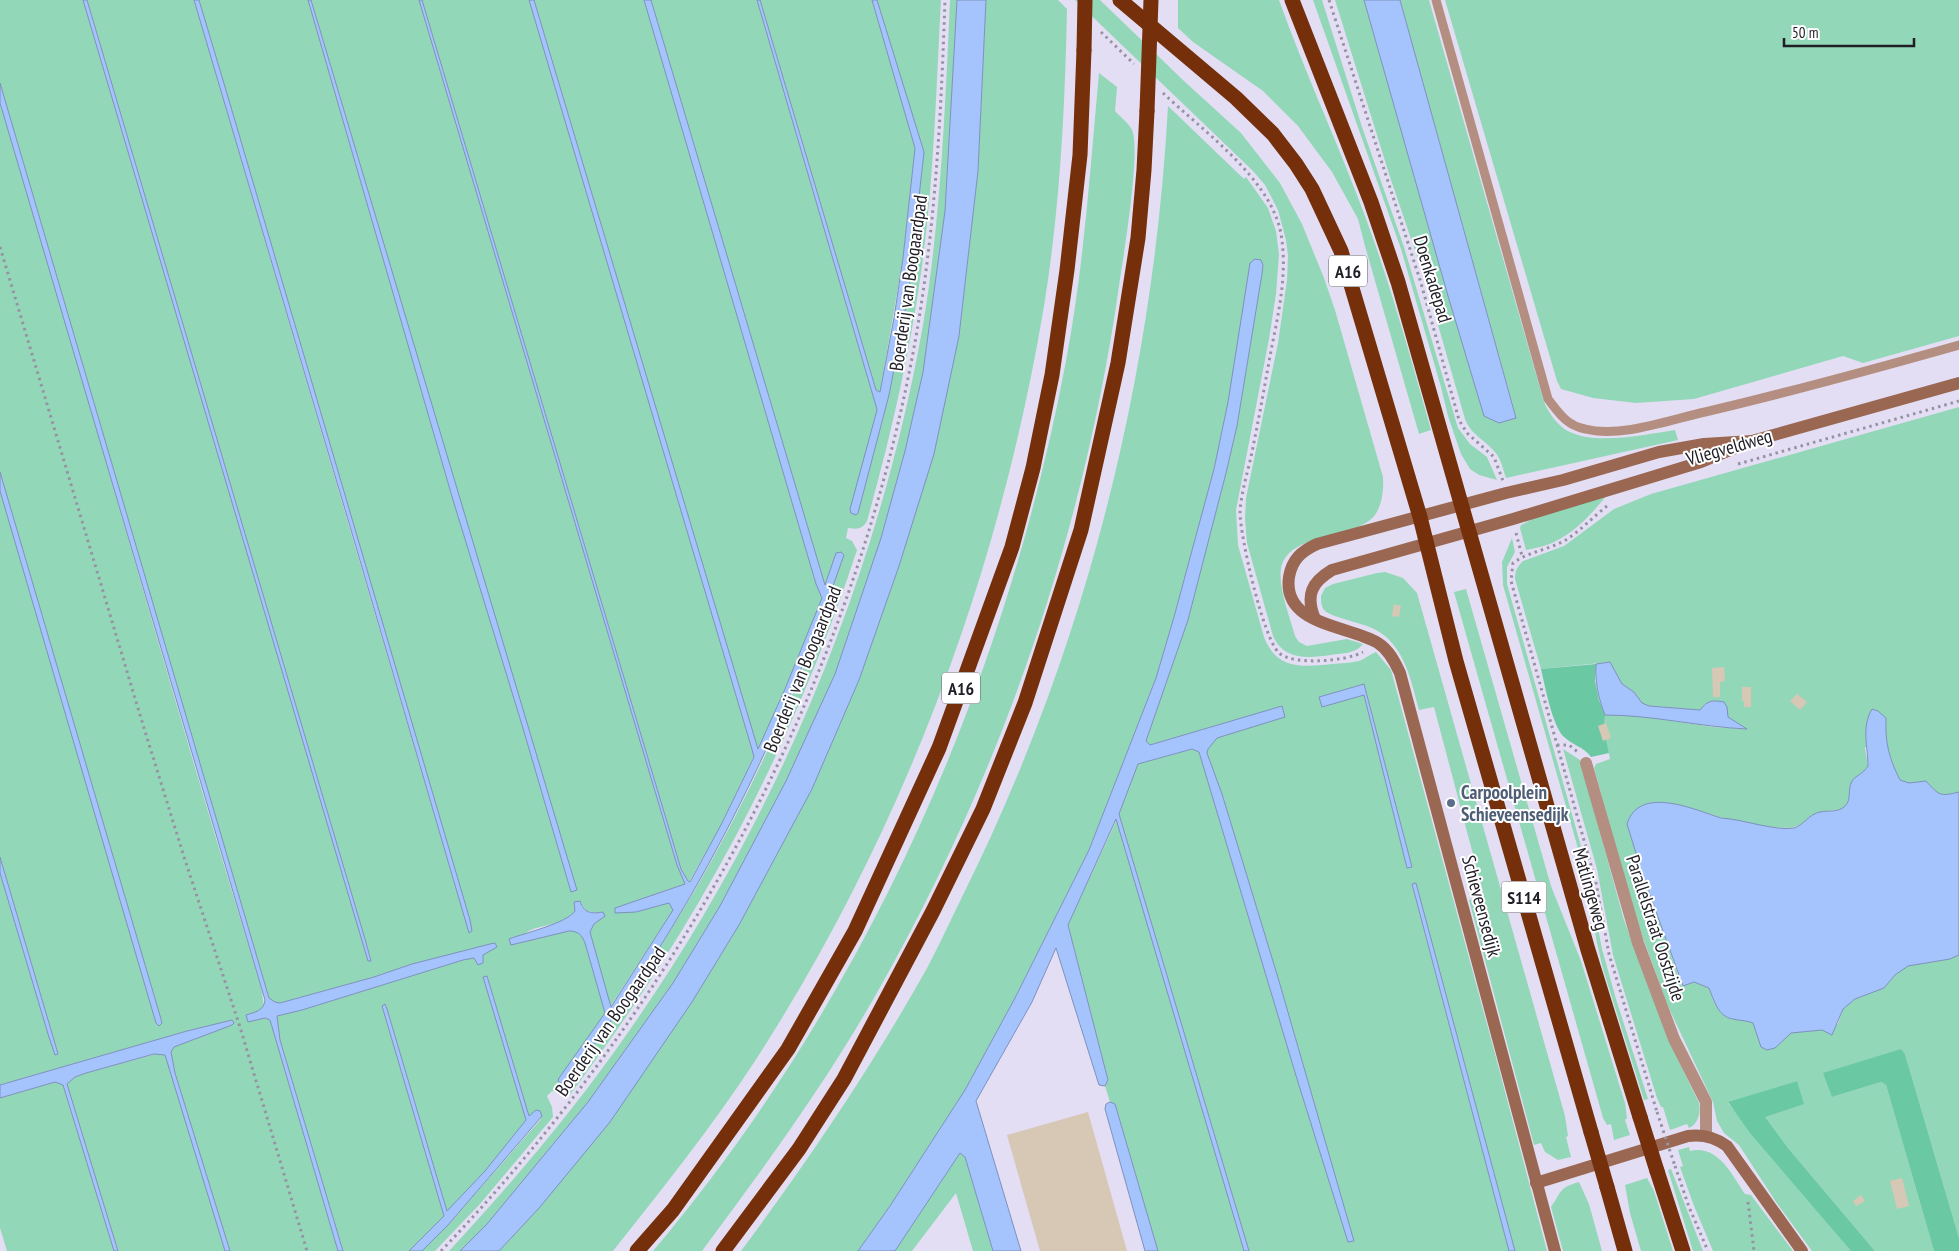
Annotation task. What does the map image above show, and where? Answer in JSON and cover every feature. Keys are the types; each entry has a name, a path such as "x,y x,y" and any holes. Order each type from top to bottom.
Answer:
{"highway":[{"name":"A16","path":"637,1251 673,1210 788,1049 855,931 939,748 1012,547 1033,468 1052,375 1067,270 1080,155 1085,0"},
{"name":"A16","path":"1120,0 1273,134 1312,189 1341,252 1349,275 1420,517"},
{"path":"723,1251 799,1149 844,1079 933,911 983,809 1025,703 1081,530 1118,363 1138,238 1144,170 1151,0"},
{"name":"A16","path":"1292,0 1365,184 1398,282 1462,506"},
{"name":"Matlingeweg","path":"1462,506 1588,950 1683,1251"},
{"name":"S114","path":"1420,517 1459,670 1625,1251"}],"street":[{"name":"Vliegveldweg","path":"1427,543 1701,462 1752,441 1959,383"},
{"name":"Vliegveldweg","path":"1420,517 1506,493 1563,480 1659,452 1704,444 1752,441"},
{"name":"Schieveensedijk","path":"1420,517 1317,544 1299,554 1293,562 1288,583 1294,605 1302,612 1315,619 1379,643 1395,661 1554,1251"},
{"path":"1315,619 1311,596 1314,586 1320,577 1332,570 1427,543"},
{"name":"Parallelstraat Oostzijde","path":"1586,763 1642,952 1674,1039 1706,1102 1708,1119 1706,1136"},
{"path":"1536,1184 1688,1136 1706,1136 1721,1141 1727,1146 1802,1251"}],"lane":[{"path":"1436,0 1548,399 1564,420 1584,429 1612,432 1651,425 1802,389 1959,345"}],"path":[{"name":"Boerderij van Boogaardpad","path":"441,1251 501,1186 565,1111 639,1007 681,943 720,878 759,803 801,714 853,581 884,481 913,352 928,258 936,183 945,0"},
{"name":"Doenkadepad","path":"1329,0 1421,284 1459,420 1467,433 1494,457 1506,493"},
{"path":"1096,27 1138,68"},
{"path":"1159,88 1252,176 1264,192 1279,227 1284,254 1282,285 1273,343 1240,510 1244,546 1269,637 1280,654 1298,662 1354,656 1379,643"},
{"path":"0,248 148,742 240,1027 307,1251"},
{"name":"Vliegveldweg","path":"1728,467 1959,401"},
{"path":"1513,519 1522,556 1548,549 1565,540 1608,505"},
{"name":"Matlingeweg","path":"1522,556 1514,563 1511,581 1596,883 1608,954 1675,1166 1689,1207 1708,1251"},
{"path":"1557,745 1569,745 1586,763"},
{"path":"1754,1251 1747,1197 1756,1188"}],"green space":[{"path":"0,0 83,0 369,961 371,960 365,939 87,0 194,0 469,933 353,522 199,0 308,0 453,500 571,892 576,890 311,0 419,0 677,865 685,884 615,908 636,912 669,903 673,910 610,1007 590,932 594,924 604,916 599,913 586,911 580,901 574,902 575,911 571,916 554,924 531,930 511,945 569,931 579,934 585,943 605,1013 559,1078 564,1084 639,980 674,925 737,813 791,697 815,637 844,555 836,553 825,585 651,0 757,0 877,410 853,514 856,515 889,395 908,296 924,152 877,0 941,0 929,205 921,273 905,367 867,521 859,528 848,528 846,538 852,541 857,550 831,624 802,697 771,767 736,835 699,902 659,967 569,1096 552,1091 547,1096 552,1107 553,1117 480,1204 435,1251 422,1251 448,1225 541,1119 534,1112 529,1117 487,976 526,1120 485,1171 447,1212 387,1009 385,1004 382,1006 444,1216 409,1251 343,1251 280,1040 277,1016 463,960 474,958 478,965 483,955 497,946 495,943 412,964 374,977 280,1003 269,998 0,83"},
{"path":"422,0 529,0 754,756 722,823 689,882 681,869"},
{"path":"534,0 644,0 816,584 822,598 758,750"},
{"path":"760,0 872,0 915,148 903,258 880,392 876,390"},
{"path":"950,0 957,0 945,211 923,372 905,451 881,538 835,674 786,781 720,906 673,983 588,1102 487,1224 460,1251 449,1251 520,1172 587,1089 629,1031 682,951 731,868 775,782 814,694 849,604 879,513 903,419 923,325 938,203"},
{"path":"986,0 1058,0 1067,9 1061,158 1050,269 1025,406 1001,505 972,603 938,699 900,792 856,884 808,974 755,1061 722,1110 613,1251 499,1251 540,1207 692,1002 739,925 812,789 859,680 899,566 959,336 978,172"},
{"path":"1075,0 1100,0 1241,133 1280,183 1302,224 1335,310 1383,477 1383,488 1380,506 1370,520 1347,531 1319,538 1294,549 1286,558 1281,569 1281,585 1295,636 1299,642 1307,646 1347,639 1363,644 1353,651 1306,657 1290,654 1278,644 1273,636 1247,543 1246,498 1278,343 1287,280 1288,256 1286,240 1278,210 1265,185 1253,171"},
{"path":"1178,0 1279,0 1355,189 1374,242 1431,430 1419,434 1358,219 1332,172 1298,126 1263,91 1193,42 1178,28"},
{"path":"1313,0 1322,0 1362,127 1404,247 1458,428 1470,444 1487,457 1497,480 1479,475 1470,469 1461,454 1448,416 1401,249"},
{"path":"1335,0 1364,0 1484,416 1516,417 1400,0 1429,0 1544,402 1549,412 1564,429 1585,437 1639,436 1675,430 1678,440 1506,478 1497,455 1474,433 1465,419 1426,283 1390,177"},
{"path":"1445,0 1959,0 1959,336 1863,363 1843,356 1694,399 1636,403 1593,398 1561,389 1557,381"},
{"path":"1099,73 1117,87 1115,111 1131,127 1134,141 1131,202 1125,248 1105,373 1085,467 1060,559 1032,650 998,740 961,828 920,914 874,998 813,1096 702,1251 653,1251 729,1154 799,1051 861,944 916,833 965,718 1006,601 1039,482 1066,361 1082,254"},
{"path":"0,103 261,987 264,1006 261,1010 246,1015 248,1021 265,1018 270,1020 338,1251 230,1251 175,1073 171,1052 174,1047 232,1025 234,1023 232,1020 187,1031 0,1085 0,873 48,1034 58,1053 0,857 0,491 156,1023 159,1026 161,1019 0,472"},
{"path":"1168,106 1244,179 1246,177 1268,208 1276,231 1279,254 1276,294 1236,510 1238,545 1264,637 1269,648 1276,656 1292,664 1311,666 1352,662 1361,660 1376,652 1391,670 1547,1251 1515,1251 1416,883 1412,885 1509,1251 1249,1251 1119,814 1138,764 1192,749 1199,752 1348,1242 1354,1241 1279,981 1222,794 1207,753 1217,738 1284,717 1282,707 1150,745 1146,741 1188,620 1226,473 1237,426 1262,274 1263,264 1261,260 1214,469 1156,678 1089,850 1015,998 965,1090 890,1206 858,1251 741,1251 838,1114 905,1007 940,943 1006,803 1044,708 1077,611 1105,512 1129,412 1147,311 1160,209","holes":["1364,684 1412,867 1407,868 1364,694 1322,707 1319,697"]},
{"path":"1959,407 1959,792 1943,795 1934,790 1926,781 1909,783 1900,780 1888,750 1886,718 1865,748 1868,766 1850,787 1848,804 1845,807 1817,813 1797,826 1787,828 1752,824 1711,814 1637,853 1643,876 1682,986 1694,982 1709,988 1714,1002 1731,1019 1754,1022 1761,1046 1775,1048 1791,1033 1822,1030 1838,1024 1843,1009 1855,999 1884,988 1895,975 1908,966 1950,959 1959,955 1959,1238 1905,1054 1901,1049 1832,1097 1881,1082 1886,1085 1934,1251 1875,1251 1788,1148 1764,1117 1797,1081 1728,1103 1851,1251 1812,1251 1776,1202 1739,1145 1724,1133 1717,1121 1713,1102 1667,1004 1636,919 1594,768 1596,764 1610,759 1604,730 1605,715 1633,715 1713,727 1746,729 1727,717 1727,707 1705,704 1701,710 1649,706 1642,703 1634,692 1622,684 1610,662 1541,669 1515,574 1523,561 1564,546 1614,509 1651,494"},
{"path":"1608,494 1591,514 1564,537 1541,547 1526,550 1520,528 1521,525 1533,519"},
{"path":"1512,538 1515,552 1507,567 1507,584 1584,857 1602,949 1648,1099 1644,1100 1603,969 1585,873 1503,585 1502,562"},
{"path":"1385,572 1403,578 1417,593 1565,1116 1568,1136 1566,1137 1571,1157 1558,1160 1545,1152 1541,1143 1534,1145 1469,900 1484,896 1434,707 1419,710 1410,676 1394,645 1386,637 1371,627 1329,614 1322,606 1321,596 1325,588 1333,584"},
{"path":"1466,589 1551,886 1581,961 1625,1103 1627,1118 1625,1120 1630,1135 1614,1140 1611,1124 1607,1125 1603,1118 1454,592"},
{"path":"1596,664 1595,681 1599,700 1605,715 1604,730 1609,753 1591,757 1566,739 1555,723 1541,669"},
{"path":"1563,749 1580,760 1624,920 1668,1039 1699,1103 1700,1111 1698,1118 1695,1124 1689,1128 1687,1124 1670,1130 1663,1107 1661,1107 1657,1098 1613,955 1597,869"},
{"path":"1117,819 1244,1251 1158,1251 1115,1104 1110,1102 1105,1086 1108,1080 1068,925"},
{"path":"1901,1049 1905,1054 1959,1238 1959,1251 1934,1251 1886,1085 1881,1082 1832,1097 1823,1073"},
{"path":"160,1053 165,1055 172,1076 225,1251 118,1251 67,1084 75,1077 86,1073"},
{"path":"1797,1081 1804,1104 1765,1117 1788,1148 1875,1251 1851,1251 1750,1133 1728,1102"},
{"path":"55,1082 63,1085 114,1251 7,1251 0,1228 0,1098"},
{"path":"1689,1147 1690,1151 1700,1150 1709,1152 1723,1163 1745,1194 1751,1195 1793,1251 1713,1251 1680,1167 1683,1166 1678,1150"},
{"path":"960,1153 965,1157 993,1251 973,1251 956,1193 912,1251 895,1251"},
{"path":"1671,1169 1703,1251 1693,1251 1668,1170"},
{"path":"1647,1178 1654,1191 1673,1251 1641,1251 1630,1213 1625,1185"},
{"path":"1579,1182 1589,1204 1602,1251 1563,1251 1551,1207 1559,1194 1567,1186"}],"water":[{"path":"83,0 87,0 371,961 368,961"},
{"path":"194,0 199,0 228,97 470,920 472,931 469,933 349,523"},
{"path":"308,0 311,0 577,890 571,892 453,500"},
{"path":"419,0 422,0 681,869 690,882 722,823 754,757 529,0 534,0 758,749 822,598 816,584 644,0 651,0 825,585 836,553 841,552 844,555 790,696 726,831 690,897 651,961 609,1023 564,1084 558,1081 559,1078 605,1013 585,943 579,934 569,931 511,945 509,939 564,920 575,911 574,902 580,901 588,912 603,912 605,916 594,924 590,932 611,1007 673,910 669,903 636,912 615,913 615,908 685,884 677,865"},
{"path":"757,0 760,0 876,390 880,392 903,258 915,148 872,0 877,0 924,152 908,296 889,395 856,515 851,513 850,509 877,410"},
{"path":"957,0 986,0 978,171 959,336 934,454 899,566 859,680 812,789 739,925 692,1002 610,1122 540,1207 499,1251 460,1251 487,1224 588,1102 673,983 720,906 786,781 835,674 881,538 905,451 923,372 945,211"},
{"path":"1364,0 1400,0 1516,418 1499,423 1484,416"},
{"path":"0,83 269,998 280,1003 374,977 412,964 495,943 497,947 483,955 483,963 478,965 474,958 463,960 277,1016 280,1040 343,1251 338,1251 270,1020 265,1018 248,1022 246,1015 261,1009 265,1000 0,103"},
{"path":"1255,259 1261,260 1263,265 1237,426 1188,620 1146,741 1150,745 1282,706 1285,717 1217,738 1207,753 1222,794 1279,981 1354,1241 1348,1242 1199,752 1192,749 1138,764 1119,814 1249,1251 1244,1251 1116,819 1068,925 1108,1080 1105,1086 1099,1085 1056,948 1032,1002 976,1101 1021,1251 993,1251 965,1157 960,1153 895,1251 858,1251 890,1206 965,1090 1015,998 1089,850 1156,678 1174,617 1214,469 1228,402 1250,263"},
{"path":"0,472 161,1019 162,1023 159,1026 156,1023 0,491"},
{"path":"1610,662 1622,684 1634,692 1642,703 1649,706 1700,710 1705,704 1710,702 1724,702 1727,707 1728,717 1747,729 1641,717 1605,715 1600,702 1596,664"},
{"path":"1364,684 1412,867 1407,868 1364,695 1322,707 1319,697"},
{"path":"1872,709 1878,711 1886,718 1886,735 1889,750 1900,780 1909,783 1926,781 1940,794 1959,792 1959,955 1950,959 1908,966 1895,975 1884,988 1855,999 1843,1009 1832,1035 1822,1030 1791,1033 1775,1048 1767,1050 1761,1047 1753,1023 1728,1018 1724,1015 1717,1007 1709,988 1694,982 1683,986 1643,876 1627,824 1633,812 1643,805 1654,803 1681,805 1721,818 1787,829 1798,827 1816,813 1839,810 1847,804 1852,781 1868,766 1866,730"},
{"path":"0,857 58,1054 55,1055 0,873"},
{"path":"1416,883 1515,1251 1509,1251 1412,884"},
{"path":"487,976 529,1116 536,1110 540,1111 542,1116 448,1225 422,1251 409,1251 444,1216 382,1006 385,1004 387,1009 447,1211 485,1171 526,1120 483,977"},
{"path":"232,1020 234,1023 232,1025 174,1047 171,1052 175,1073 230,1251 225,1251 165,1055 154,1054 86,1073 75,1077 67,1084 118,1251 114,1251 63,1085 55,1082 0,1098 0,1085 187,1031"},
{"path":"1110,1102 1115,1104 1158,1251 1145,1251 1105,1109 1106,1104"}],"building":[{"path":"1394,604 1401,606 1399,617 1392,616"},
{"path":"1724,667 1725,681 1720,682 1720,697 1713,697 1712,668"},
{"path":"1742,687 1751,687 1751,707 1744,707"},
{"path":"1797,694 1807,702 1800,710 1790,701"},
{"path":"1606,723 1611,738 1603,741 1598,726"},
{"path":"1088,1112 1127,1251 1040,1251 1007,1135"},
{"path":"1902,1178 1909,1206 1897,1209 1890,1181"},
{"path":"1861,1195 1865,1201 1856,1206 1853,1201"}],"place":[{"name":"Carpoolplein Schieveensedijk","path":"1451,803"}]}
